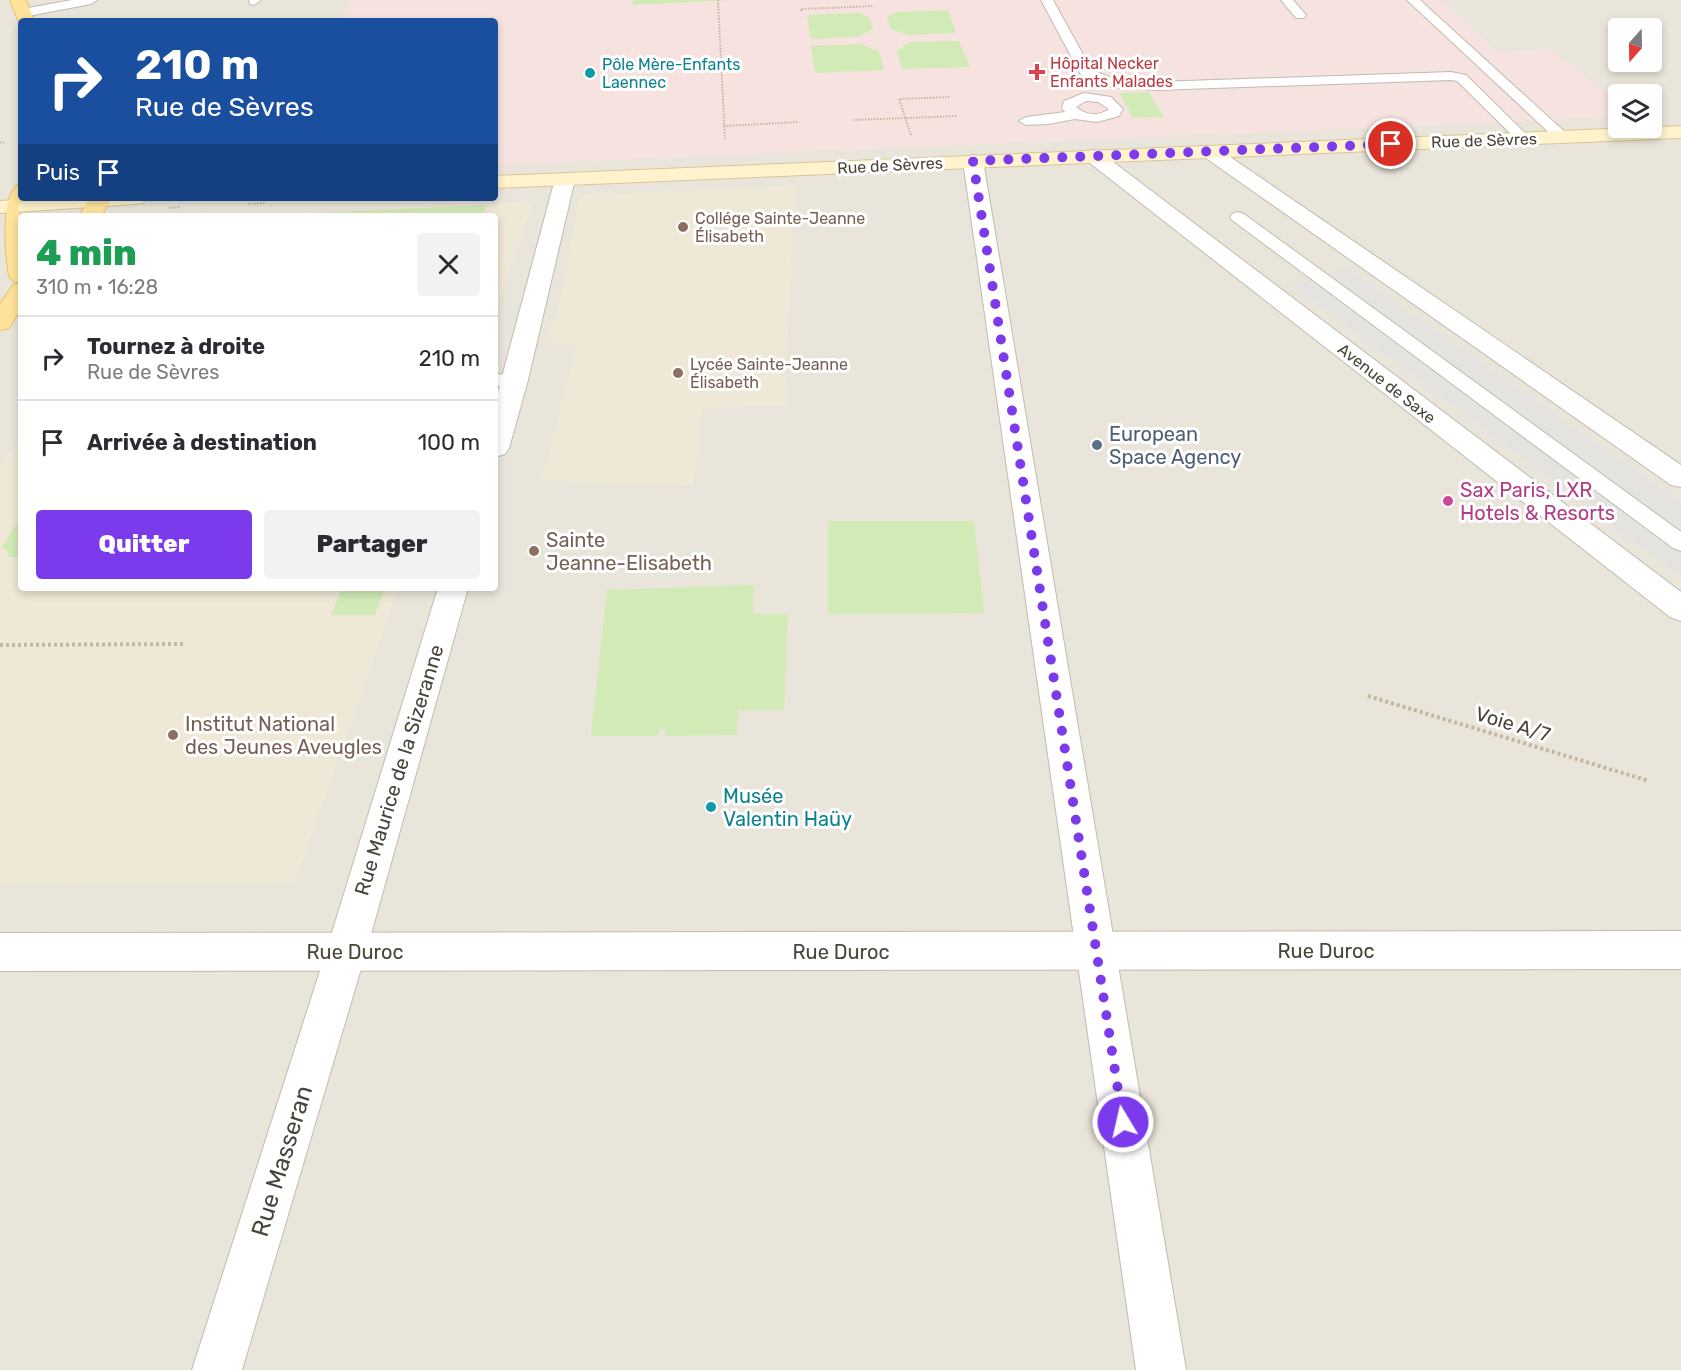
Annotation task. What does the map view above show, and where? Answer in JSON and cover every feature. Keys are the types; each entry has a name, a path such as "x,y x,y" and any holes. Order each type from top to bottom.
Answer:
{"main road":[{"name":"Rue de Sèvres","path":"498,182 1681,132"},
{"path":"3,207 18,192"},
{"path":"3,207 98,204 116,201"},
{"path":"3,207 18,264"},
{"path":"0,323 18,295"}],"street":[{"path":"1210,152 1681,478"},
{"name":"Avenue de Saxe","path":"1093,156 1681,609"},
{"path":"973,161 1161,1370"},
{"path":"498,428 505,380 565,179"},
{"name":"Rue Maurice de la Sizeranne","path":"346,952 452,591"},
{"name":"Rue Duroc","path":"0,952 1681,950"},
{"name":"Rue Masseran","path":"217,1370 346,952"}],"lane":[{"path":"22,11 91,0"},
{"path":"1047,0 1086,72 1111,83 1127,86 1420,76 1461,78 1485,66"},
{"path":"1287,0 1300,15"},
{"path":"1413,0 1562,137"},
{"path":"1461,78 1523,138"},
{"path":"1026,121 1048,120 1077,114 1069,108 1072,102 1084,97 1103,99 1111,83"},
{"path":"1238,217 1681,543"}],"path":[{"path":"718,0 725,145"},
{"path":"859,9 801,11 801,9 873,7"},
{"path":"911,136 899,99 951,97"},
{"path":"853,120 957,116"},
{"path":"724,126 799,123"},
{"path":"248,204 266,203"},
{"path":"0,645 185,644"},
{"name":"Voie A/7","path":"1368,696 1649,781"}],"shaded area":[{"path":"0,0 1681,0 1681,1370 0,1370"},
{"name":"Hôpital Necker Enfants Malades","path":"350,0 1440,0 1497,52 1552,50 1608,95 1608,117 498,165 498,18 344,18"},
{"name":"Lycée Sainte-Jeanne Élisabeth","path":"794,186 785,405 702,406 693,485 542,481 578,342 548,342 572,260 567,259 581,195"},
{"path":"533,202 498,302 498,213 296,213"},
{"path":"1347,268 1681,502 1681,577 1292,285"},
{"name":"Institut National des Jeunes Aveugles","path":"18,442 18,591 397,591 295,882 0,883 0,466"}],"green space":[{"path":"635,0 732,0 629,5"},
{"path":"948,10 956,33 908,35 891,29 887,17 896,12"},
{"path":"858,13 869,17 873,29 857,37 811,39 807,15"},
{"path":"959,41 970,67 902,69 897,51 910,42"},
{"path":"859,44 879,51 884,70 815,73 811,46"},
{"path":"1149,92 1164,117 1133,118 1119,93"},
{"path":"487,205 483,213 308,213"},
{"path":"828,521 974,521 984,613 828,614"},
{"path":"18,522 18,557 8,557 9,554 1,548"},
{"path":"754,585 753,614 788,614 784,710 738,710 737,735 665,736 666,729 660,729 658,736 591,736 607,590"},
{"path":"341,591 384,591 375,615 331,615"}],"place":[{"name":"Hôpital Necker Enfants Malades","path":"1037,72"},
{"name":"Pôle Mère-Enfants Laennec","path":"590,73"},
{"name":"Collége Sainte-Jeanne Élisabeth","path":"683,227"},
{"name":"Lycée Sainte-Jeanne Élisabeth","path":"678,373"},
{"name":"European Space Agency","path":"1097,445"},
{"name":"Sax Paris, LXR Hotels & Resorts","path":"1448,501"},
{"name":"Sainte Jeanne-Elisabeth","path":"534,551"},
{"name":"Institut National des Jeunes Aveugles","path":"173,735"},
{"name":"Musée Valentin Haüy","path":"711,807"}],"route":[{"path":"1123,1122 973,161 1391,144"}]}
